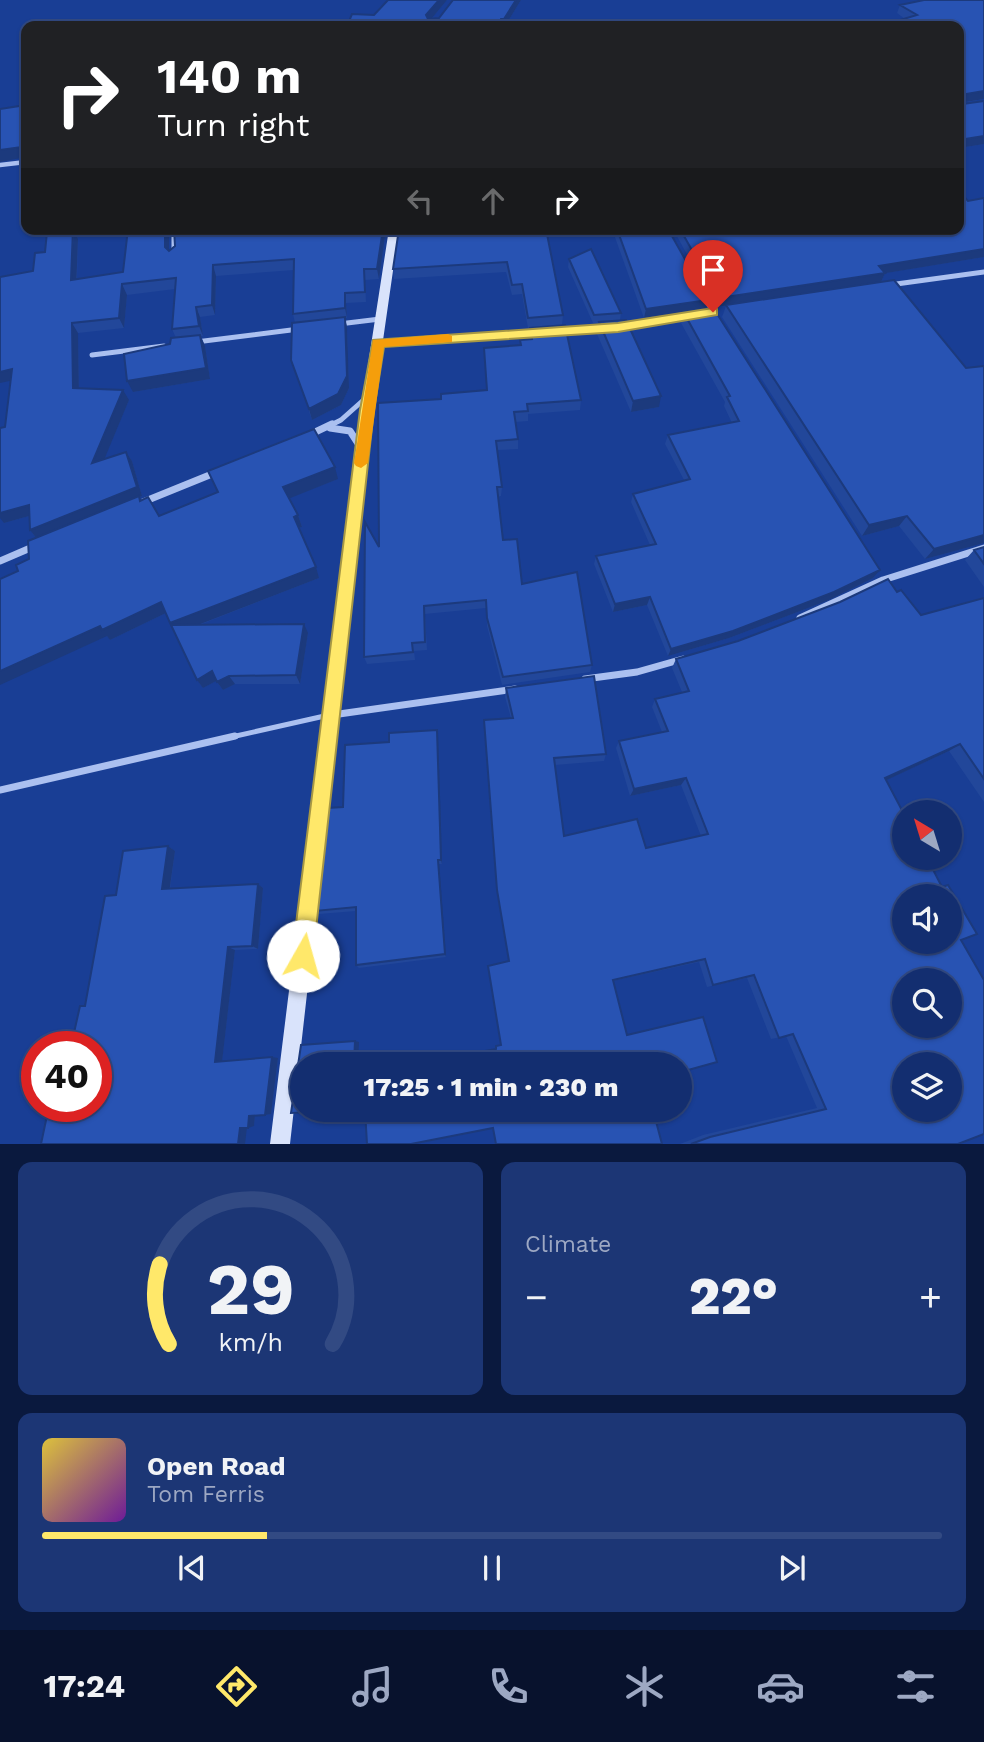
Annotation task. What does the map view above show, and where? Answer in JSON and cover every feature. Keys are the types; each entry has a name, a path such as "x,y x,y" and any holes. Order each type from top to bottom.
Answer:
{"street":[{"path":"0,165 21,163"},
{"path":"173,235 174,256"},
{"path":"280,1143 362,450 393,235"},
{"path":"881,286 984,272"},
{"path":"700,289 720,323"},
{"path":"378,343 618,327 726,310"},
{"path":"325,326 380,319"},
{"path":"188,343 311,328"},
{"path":"92,355 174,345"},
{"path":"301,438 352,413 369,396"},
{"path":"326,428 340,427 350,431 362,450"},
{"path":"138,504 226,469"},
{"path":"0,561 38,545"},
{"path":"793,620 883,580 984,548"},
{"path":"876,569 883,580"},
{"path":"581,680 637,672 696,655"},
{"path":"332,715 526,688"}],"lane":[{"path":"0,790 332,715"}],"building":[{"path":"388,0 439,0 426,15 428,19 439,18 453,0 516,0 504,19 500,21 349,21 352,14 374,15"},
{"path":"924,0 984,0 984,91 964,94 964,21 897,21 917,15 900,5"},
{"path":"984,101 984,136 964,139 964,104"},
{"path":"21,106 21,147 0,150 0,109"},
{"path":"964,197 968,201 984,198 984,249 879,266 885,273 719,298 683,235 964,235"},
{"path":"47,235 73,235 71,280 123,272 127,235 165,235 165,247 169,251 175,246 174,235 382,235 377,269 364,269 365,292 345,293 345,308 293,314 294,259 213,265 212,305 196,307 199,326 172,329 176,278 122,284 119,318 72,323 73,388 123,390 92,463 126,452 137,487 30,530 29,505 0,513 0,428 5,427 12,369 0,372 0,277 33,271 35,253 45,252"},
{"path":"398,235 547,235 563,315 528,318 522,284 512,285 507,262 393,269"},
{"path":"619,235 671,235 708,300 646,309"},
{"path":"591,249 621,313 594,315 569,259"},
{"path":"894,280 966,368 984,366 984,535 934,549 907,516 869,525 726,305"},
{"path":"714,309 880,570 834,592 733,631 671,649 650,597 615,604 596,556 656,544 633,494 690,479 668,435 739,421 727,397 730,396 684,313"},
{"path":"345,317 347,376 338,394 309,409 291,360 292,323"},
{"path":"626,320 661,396 633,401 599,322"},
{"path":"565,325 581,400 527,404 528,411 514,412 518,439 496,441 502,487 497,487 503,540 517,539 522,584 577,572 592,665 503,677 487,618 486,600 424,606 425,642 412,643 413,652 364,657 365,522 379,547 378,403 441,399 441,394 487,390 484,348 521,345 520,340 532,339 530,328"},
{"path":"200,335 206,368 127,381 124,354 170,344 171,338"},
{"path":"314,429 335,467 283,487 298,515 294,517 316,567 170,623 161,602 102,630 100,626 0,671 0,579 18,571 16,565 29,559 28,541 139,496 140,501 148,497 159,516 218,492 208,471"},
{"path":"984,547 984,564 974,550"},
{"path":"888,579 897,592 901,590 921,615 984,598 984,779 960,744 885,778 897,800 892,800 892,870 933,870 940,884 892,884 892,954 962,954 962,942 984,980 984,1134 958,1144 691,1144 826,1109 793,1034 779,1038 754,975 713,985 705,959 613,980 627,1035 703,1017 717,1062 692,1069 692,1052 480,1052 496,1049 496,1046 501,1045 488,966 509,961 497,890 484,720 513,718 506,688 594,676 606,754 554,758 564,836 637,819 646,848 708,834 686,778 634,789 619,741 668,731 655,699 689,691 676,659 738,641 840,602"},
{"path":"304,624 296,675 229,676 217,682 212,671 197,680 171,625"},
{"path":"437,730 441,860 438,860 445,954 356,965 356,907 315,911 327,808 343,807 345,745 389,742 389,733"},
{"path":"168,846 162,889 258,884 252,946 228,947 215,1062 272,1057 265,1115 249,1116 248,1128 240,1128 238,1144 41,1144 46,1122 112,1122 112,1031 74,1031 80,1006 85,1006 105,896 116,895 123,851"},
{"path":"962,909 977,934 962,940"},
{"path":"355,1041 355,1052 300,1052 301,1045"},
{"path":"366,1122 656,1122 662,1144 496,1144 493,1128 411,1144 367,1144"}],"slow traffic":[{"path":"361,463 378,343 448,339"}],"route":[{"path":"303,956 367,410 378,343 618,327 713,312"}]}
